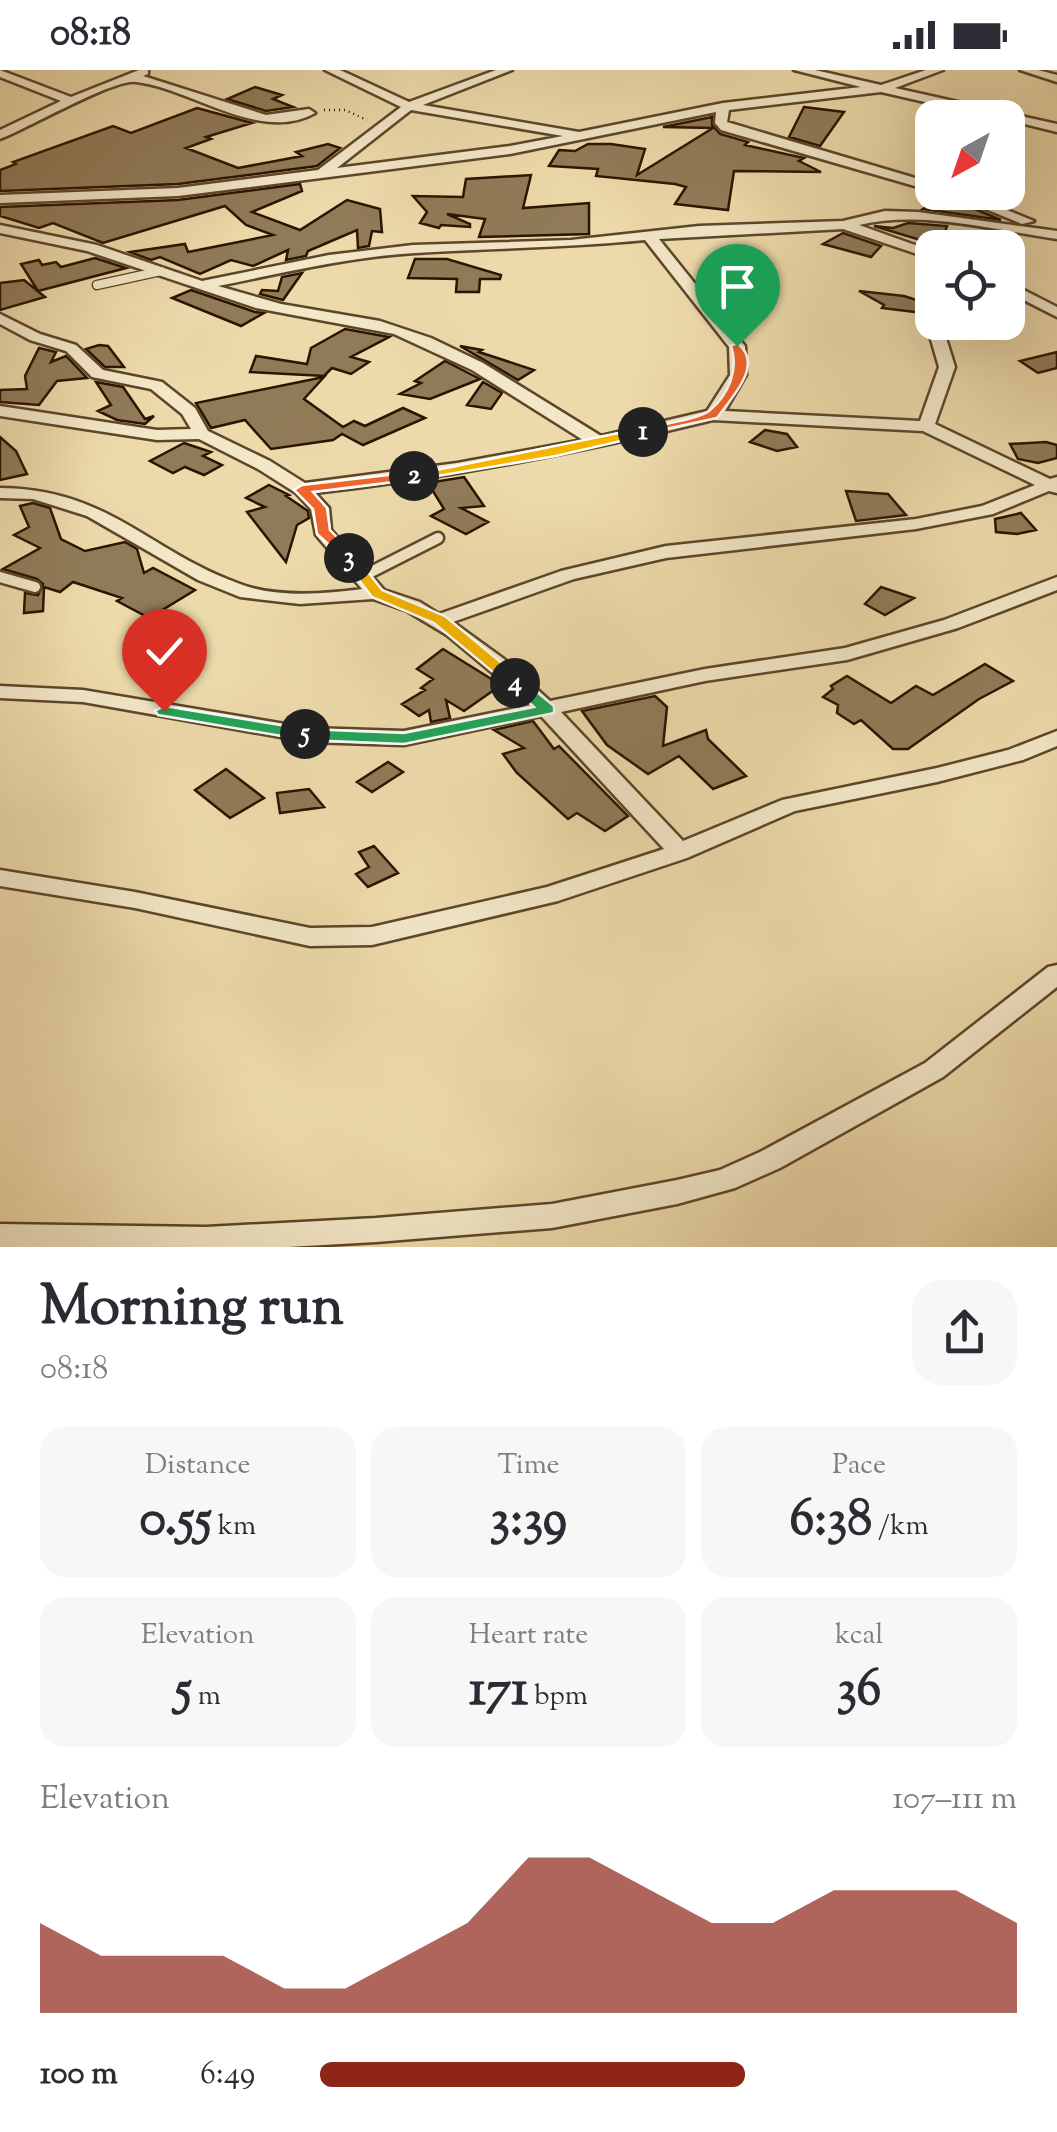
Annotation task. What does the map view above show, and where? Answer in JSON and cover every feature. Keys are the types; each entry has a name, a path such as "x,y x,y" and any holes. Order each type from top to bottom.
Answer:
{"street":[{"path":"0,136 148,70"},
{"path":"331,70 409,106 583,136"},
{"path":"322,174 409,106 506,70"},
{"path":"800,70 1057,128"},
{"path":"0,199 178,192 510,150 722,107 883,88 937,70"},
{"path":"1026,70 1057,79"},
{"path":"0,73 70,102"},
{"path":"133,77 264,119 309,112"},
{"path":"722,107 721,123 725,127 915,182"},
{"path":"996,210 1057,234"},
{"path":"203,285 330,259 413,249 650,238 712,229 844,224 886,215 1057,234"},
{"path":"844,224 915,249"},
{"path":"0,229 82,244 276,308 358,319 437,345 600,443"},
{"path":"650,238 727,333 743,362 740,378 712,415"},
{"path":"1025,295 1057,313"},
{"path":"0,318 34,337 71,348 103,376 156,384 190,411 202,434"},
{"path":"926,426 947,367 938,340"},
{"path":"0,411 157,435 202,434 302,490 320,508 322,531 377,594"},
{"path":"302,490 391,480 600,443 712,415 926,426 1055,486"},
{"path":"440,620 568,576 666,552 916,524 987,510 1055,486"},
{"path":"0,492 38,492 91,510 179,562 235,589 268,596 377,594 440,620 548,710 626,789 679,852"},
{"path":"0,692 83,696 308,735 404,738 705,675 847,654 951,624 1057,584"},
{"path":"0,878 135,900 310,938 372,936 550,895 679,852 790,806 937,775 1015,755 1057,738"},
{"path":"0,1236 206,1239 376,1230 552,1216 677,1192 724,1180 770,1160 934,1070 1057,974"}],"lane":[{"path":"98,285 161,271"},
{"path":"363,576 438,538"},
{"path":"0,577 34,587"}],"path":[{"path":"309,112 345,110 383,126"}],"building":[{"path":"255,87 282,95 273,99 293,107 266,111 227,99"},
{"path":"804,107 844,112 820,146 789,137"},
{"path":"197,108 252,123 206,137 211,139 186,148 238,168 302,156 296,152 328,144 340,148 317,166 178,184 0,191 0,170 16,164 13,162 113,126 131,133"},
{"path":"712,117 712,125 720,134 748,142 745,145 804,158 799,161 821,172 734,171 728,210 675,204 686,187 675,184 596,176 598,169 549,166 559,150 611,144 645,149 637,175 713,128 663,127"},
{"path":"531,175 523,208 589,203 589,234 479,237 485,219 447,214 470,227 439,228 420,223 427,212 413,196 463,197 466,179"},
{"path":"300,184 302,191 252,212 300,230 347,200 380,209 382,232 372,231 369,246 358,248 357,230 308,251 306,256 286,260 288,250 253,266 231,260 200,274 160,257 151,260 130,252 185,244 188,252 273,235 246,225 225,206 103,243 53,223 39,228 0,216 0,207 178,200"},
{"path":"930,210 977,210 1001,220"},
{"path":"908,223 947,226 946,230 915,230 915,238 874,226 893,228"},
{"path":"843,233 881,246 871,257 823,244"},
{"path":"95,258 126,268 38,291 21,264 39,260 42,265 56,262 61,267"},
{"path":"415,259 447,259 501,275 500,279 480,279 479,292 456,292 457,279 408,278"},
{"path":"302,273 283,300 260,294 262,290 278,291 282,277"},
{"path":"24,280 45,297 0,310 0,283"},
{"path":"191,290 264,313 241,326 172,298"},
{"path":"859,291 915,300 915,312 882,308 884,305"},
{"path":"345,329 389,337 351,357 369,362 351,374 332,368 324,376 250,372 256,356 307,364 311,348"},
{"path":"108,346 124,367 105,367 86,349"},
{"path":"460,346 482,350 479,352 534,370 518,380"},
{"path":"39,348 56,352 51,362 66,356 87,378 57,381 39,405 0,402 0,390 27,389 25,376"},
{"path":"1057,352 1057,368 1038,373 1020,361"},
{"path":"445,361 480,379 430,399 400,394 421,383 415,381"},
{"path":"324,377 304,399 343,427 354,421 365,426 403,408 425,418 363,445 342,434 333,440 271,449 245,420 211,428 196,403"},
{"path":"96,382 123,387 145,419 154,416 145,424 117,420 98,411 111,405"},
{"path":"483,382 502,393 491,409 467,405"},
{"path":"765,430 787,434 797,447 777,451 750,442"},
{"path":"0,437 16,451 27,474 0,480"},
{"path":"184,443 211,452 203,456 222,465 204,475 185,467 173,473 150,461"},
{"path":"1010,444 1057,445 1057,458 1038,463 1018,459"},
{"path":"464,477 484,506 461,508 488,522 466,534 431,516 444,509 428,483"},
{"path":"269,485 308,511 309,518 297,525 286,562 247,512 265,507 246,498"},
{"path":"846,491 888,494 906,515 856,521"},
{"path":"33,503 50,508 61,539 85,551 125,542 137,549 144,573 153,568 195,590 153,620 117,601 122,598 73,582 60,592 44,587 43,611 24,613 25,593 38,595 43,584 3,569 40,548 14,535 29,527 20,506"},
{"path":"1021,513 1036,530 1017,534 996,532 995,519"},
{"path":"881,587 914,598 885,615 865,604"},
{"path":"443,649 501,685 464,711 446,700 450,718 431,722 429,710 419,716 402,704 425,690 421,688 433,679 417,669"},
{"path":"985,664 1013,681 979,699 908,749 893,749 861,720 854,724 837,713 838,705 823,697 833,689 831,686 847,676 891,703 916,686 933,695"},
{"path":"655,696 667,707 663,746 706,730 708,739 746,776 713,789 679,756 648,774 607,745 582,711"},
{"path":"533,721 554,749 559,746 628,816 605,831 577,813 568,819 517,773 503,754 524,748 494,730"},
{"path":"388,762 403,772 372,792 357,782"},
{"path":"226,769 264,798 230,818 195,790"},
{"path":"309,789 324,807 280,813 277,793"},
{"path":"374,846 398,873 368,887 356,874 369,867 359,852"}],"route":[{"path":"164,711 308,735 404,738 548,710 440,620 377,594 354,563 322,531 320,508 302,490 391,480 556,452 712,415 740,378 743,362 737,346"}]}
